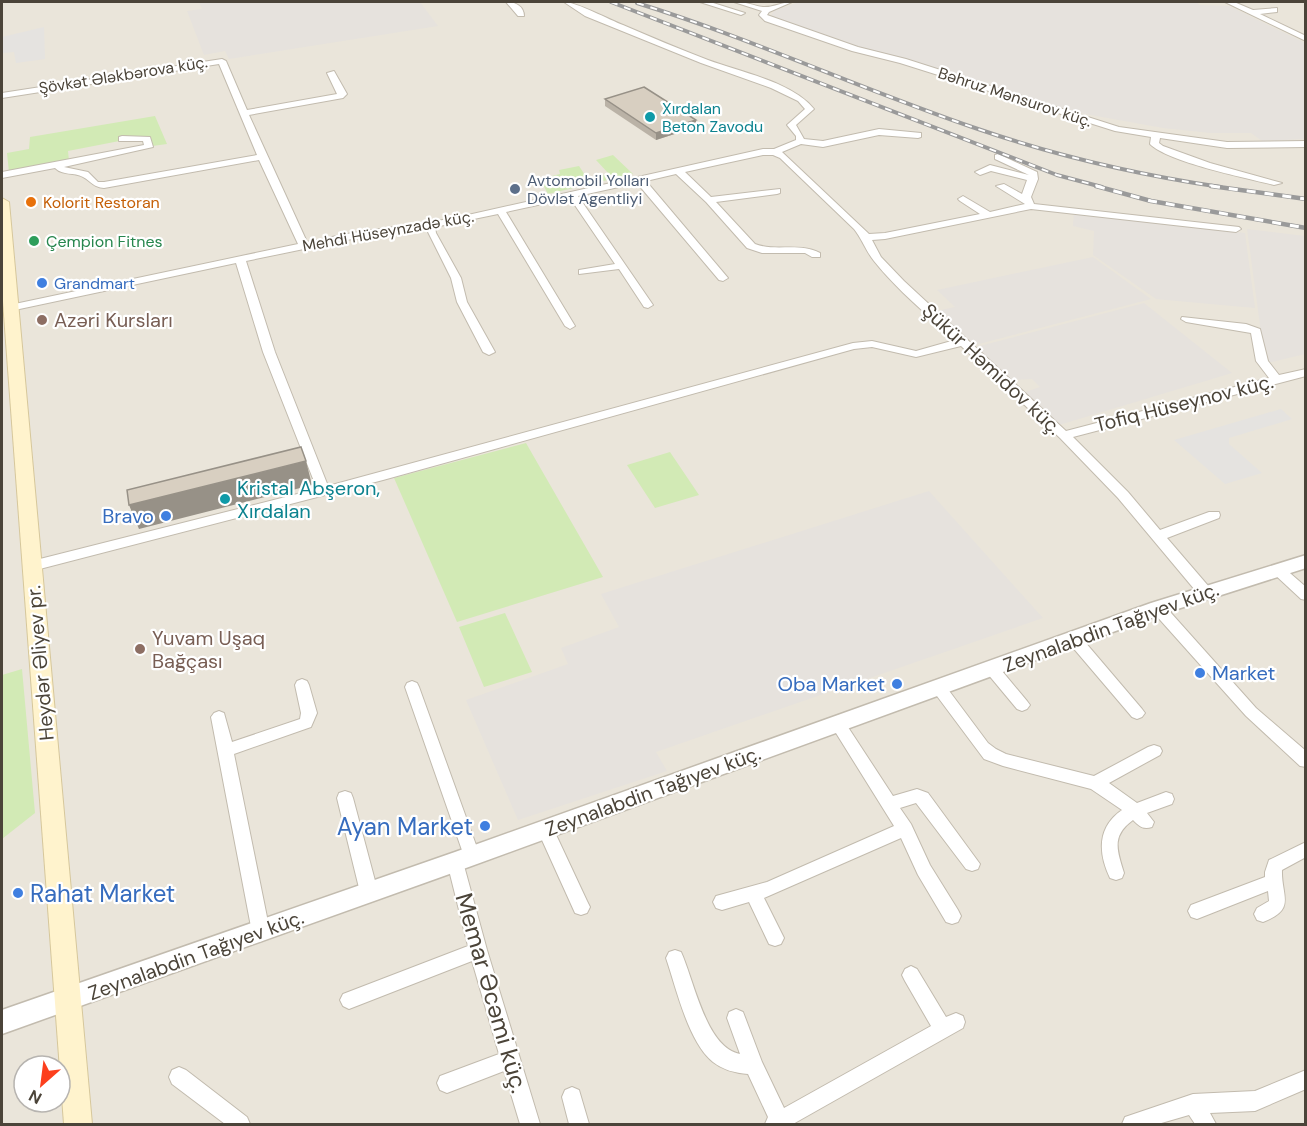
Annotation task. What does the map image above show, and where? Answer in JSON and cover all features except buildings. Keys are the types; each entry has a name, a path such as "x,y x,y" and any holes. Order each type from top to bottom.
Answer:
{"main road":[{"name":"Heydər Əliyev pr.","path":"2,202 6,308 32,566 78,1125"}],"street":[{"path":"509,2 518,8 521,14"},
{"path":"568,2 588,14 704,61 767,83 801,99 810,108 791,125 800,136 800,141 823,144 879,132 918,135"},
{"path":"704,2 741,13"},
{"path":"724,8 738,2"},
{"name":"Bəhruz Mənsurov küç.","path":"738,2 768,19 855,49 903,61 1093,122 1156,136 1227,145 1305,144"},
{"path":"762,14 789,2"},
{"path":"1229,2 1305,39"},
{"path":"1250,13 1274,10"},
{"name":"Şövkət Ələkbərova küç.","path":"2,95 219,60 224,62 262,157 304,246"},
{"path":"243,113 340,96 343,94 332,73"},
{"path":"1156,136 1154,144 1160,148 1207,165 1277,183"},
{"path":"2,175 149,147 147,139 144,138 122,140"},
{"name":"Mehdi Hüseynzadə küç.","path":"6,308 352,236 430,225 763,152 775,152 800,141"},
{"name":"Şükür Həmidov küç.","path":"775,152 783,156 866,237 886,268 962,342 1064,435 1123,495 1205,592"},
{"path":"57,165 62,170 85,174 95,184 104,185 262,157"},
{"path":"998,157 1031,171 1035,176 1029,203"},
{"path":"980,172 990,168 1033,179"},
{"path":"677,171 709,200 751,246 762,250 807,250 816,255"},
{"path":"639,179 723,278"},
{"path":"1001,186 1029,203"},
{"path":"709,200 777,191"},
{"path":"572,194 648,304"},
{"path":"963,199 986,213"},
{"path":"866,237 885,236 1029,203 1236,229"},
{"path":"500,210 570,326"},
{"path":"430,225 430,230 456,278 462,302 489,352"},
{"path":"240,260 269,352 324,491"},
{"path":"583,272 621,266"},
{"path":"1186,319 1246,327 1256,331 1262,361 1276,379"},
{"path":"32,566 324,491 853,346 872,344 916,354 962,342"},
{"name":"Tofiq Hüseynov küç.","path":"1064,435 1305,372"},
{"path":"1159,536 1214,515"},
{"name":"Zeynalabdin Tağıyev küç.","path":"2,1022 261,932 1158,608 1305,561"},
{"path":"1278,570 1305,595"},
{"path":"1158,608 1251,712 1305,761"},
{"path":"1074,639 1137,713"},
{"path":"992,669 1022,705"},
{"path":"224,751 306,723 309,713 302,686"},
{"name":"Memar Əcəmi küç.","path":"412,687 464,859 478,950 530,1125"},
{"path":"939,688 990,754 1003,760 1095,783 1140,816"},
{"path":"219,717 261,932"},
{"path":"839,724 905,829 924,870 952,916"},
{"path":"1095,783 1154,751"},
{"path":"889,804 917,796 922,798 972,864"},
{"path":"345,798 369,892"},
{"path":"1116,873 1110,858 1109,835 1115,825 1140,816 1166,799"},
{"path":"545,829 581,907"},
{"path":"722,902 754,895 905,829"},
{"path":"1263,914 1276,906 1278,902 1274,880 1275,865 1305,849"},
{"path":"1197,911 1274,880"},
{"path":"754,895 776,938"},
{"path":"349,1000 478,950"},
{"path":"675,958 707,1040 716,1053 726,1060 754,1066"},
{"path":"736,1018 777,1123 950,1025 911,975"},
{"path":"447,1083 510,1059"},
{"path":"178,1077 240,1125"},
{"path":"1132,1125 1193,1104 1255,1101 1305,1079"},
{"path":"572,1098 579,1125"},
{"path":"1193,1104 1206,1125"}],"shaded area":[{"path":"2,2 1305,2 1305,1124 2,1124"},
{"path":"199,2 420,2 438,26 229,59 225,51 204,55 187,11 202,9"},
{"path":"799,2 1197,2 1199,5 1229,6 1305,43 1305,139 1262,141 1251,133 1210,133 1163,128 1063,110 895,56 860,49 770,17 774,11"},
{"path":"44,27 45,59 16,63 14,52 3,53 2,37"},
{"path":"1074,211 1245,233 1255,308 1156,299 1093,255 1094,231 1073,226"},
{"path":"1247,229 1305,236 1305,354 1265,362"},
{"path":"1093,257 1151,299 975,345 937,311 955,307 937,290"},
{"path":"1144,303 1232,373 1059,425 1025,392 1040,387 1032,379 1010,380 976,347"},
{"path":"1281,409 1292,419 1229,438 1229,444 1262,473 1225,484 1174,440"},
{"path":"929,491 1043,618 656,752 667,771 518,820 466,700 568,664 561,648 619,627 601,594"}],"green space":[{"path":"155,116 167,144 145,147 140,137 68,151 69,161 9,172 7,153 29,149 30,137"},
{"path":"613,155 633,174 548,194 540,179 560,174 559,170 579,166 587,178 609,174 596,160"},
{"path":"526,443 603,577 457,622 394,478"},
{"path":"670,452 699,495 655,508 627,465"},
{"path":"505,613 532,672 484,687 459,627"},
{"path":"22,669 35,813 2,839 2,675"}],"railway":[{"path":"611,2 1057,175 1102,187"},
{"path":"637,3 723,32 935,114 1008,139 1098,164 1221,187"},
{"path":"1096,186 1151,201 1306,228"},
{"path":"1211,186 1306,199"}],"place":[{"name":"Xırdalan Beton Zavodu","path":"650,117"},
{"name":"Avtomobil Yolları Dövlət Agentliyi","path":"515,189"},
{"name":"Kolorit Restoran","path":"31,202"},
{"name":"Çempion Fitnes","path":"34,241"},
{"name":"Grandmart","path":"42,283"},
{"name":"Azəri Kursları","path":"42,320"},
{"name":"Kristal Abşeron, Xırdalan","path":"225,499"},
{"name":"Bravo","path":"166,516"},
{"name":"Yuvam Uşaq Bağçası","path":"140,649"},
{"name":"Market","path":"1200,673"},
{"name":"Oba Market","path":"897,684"},
{"name":"Ayan Market","path":"485,826"},
{"name":"Rahat Market","path":"18,893"}]}
